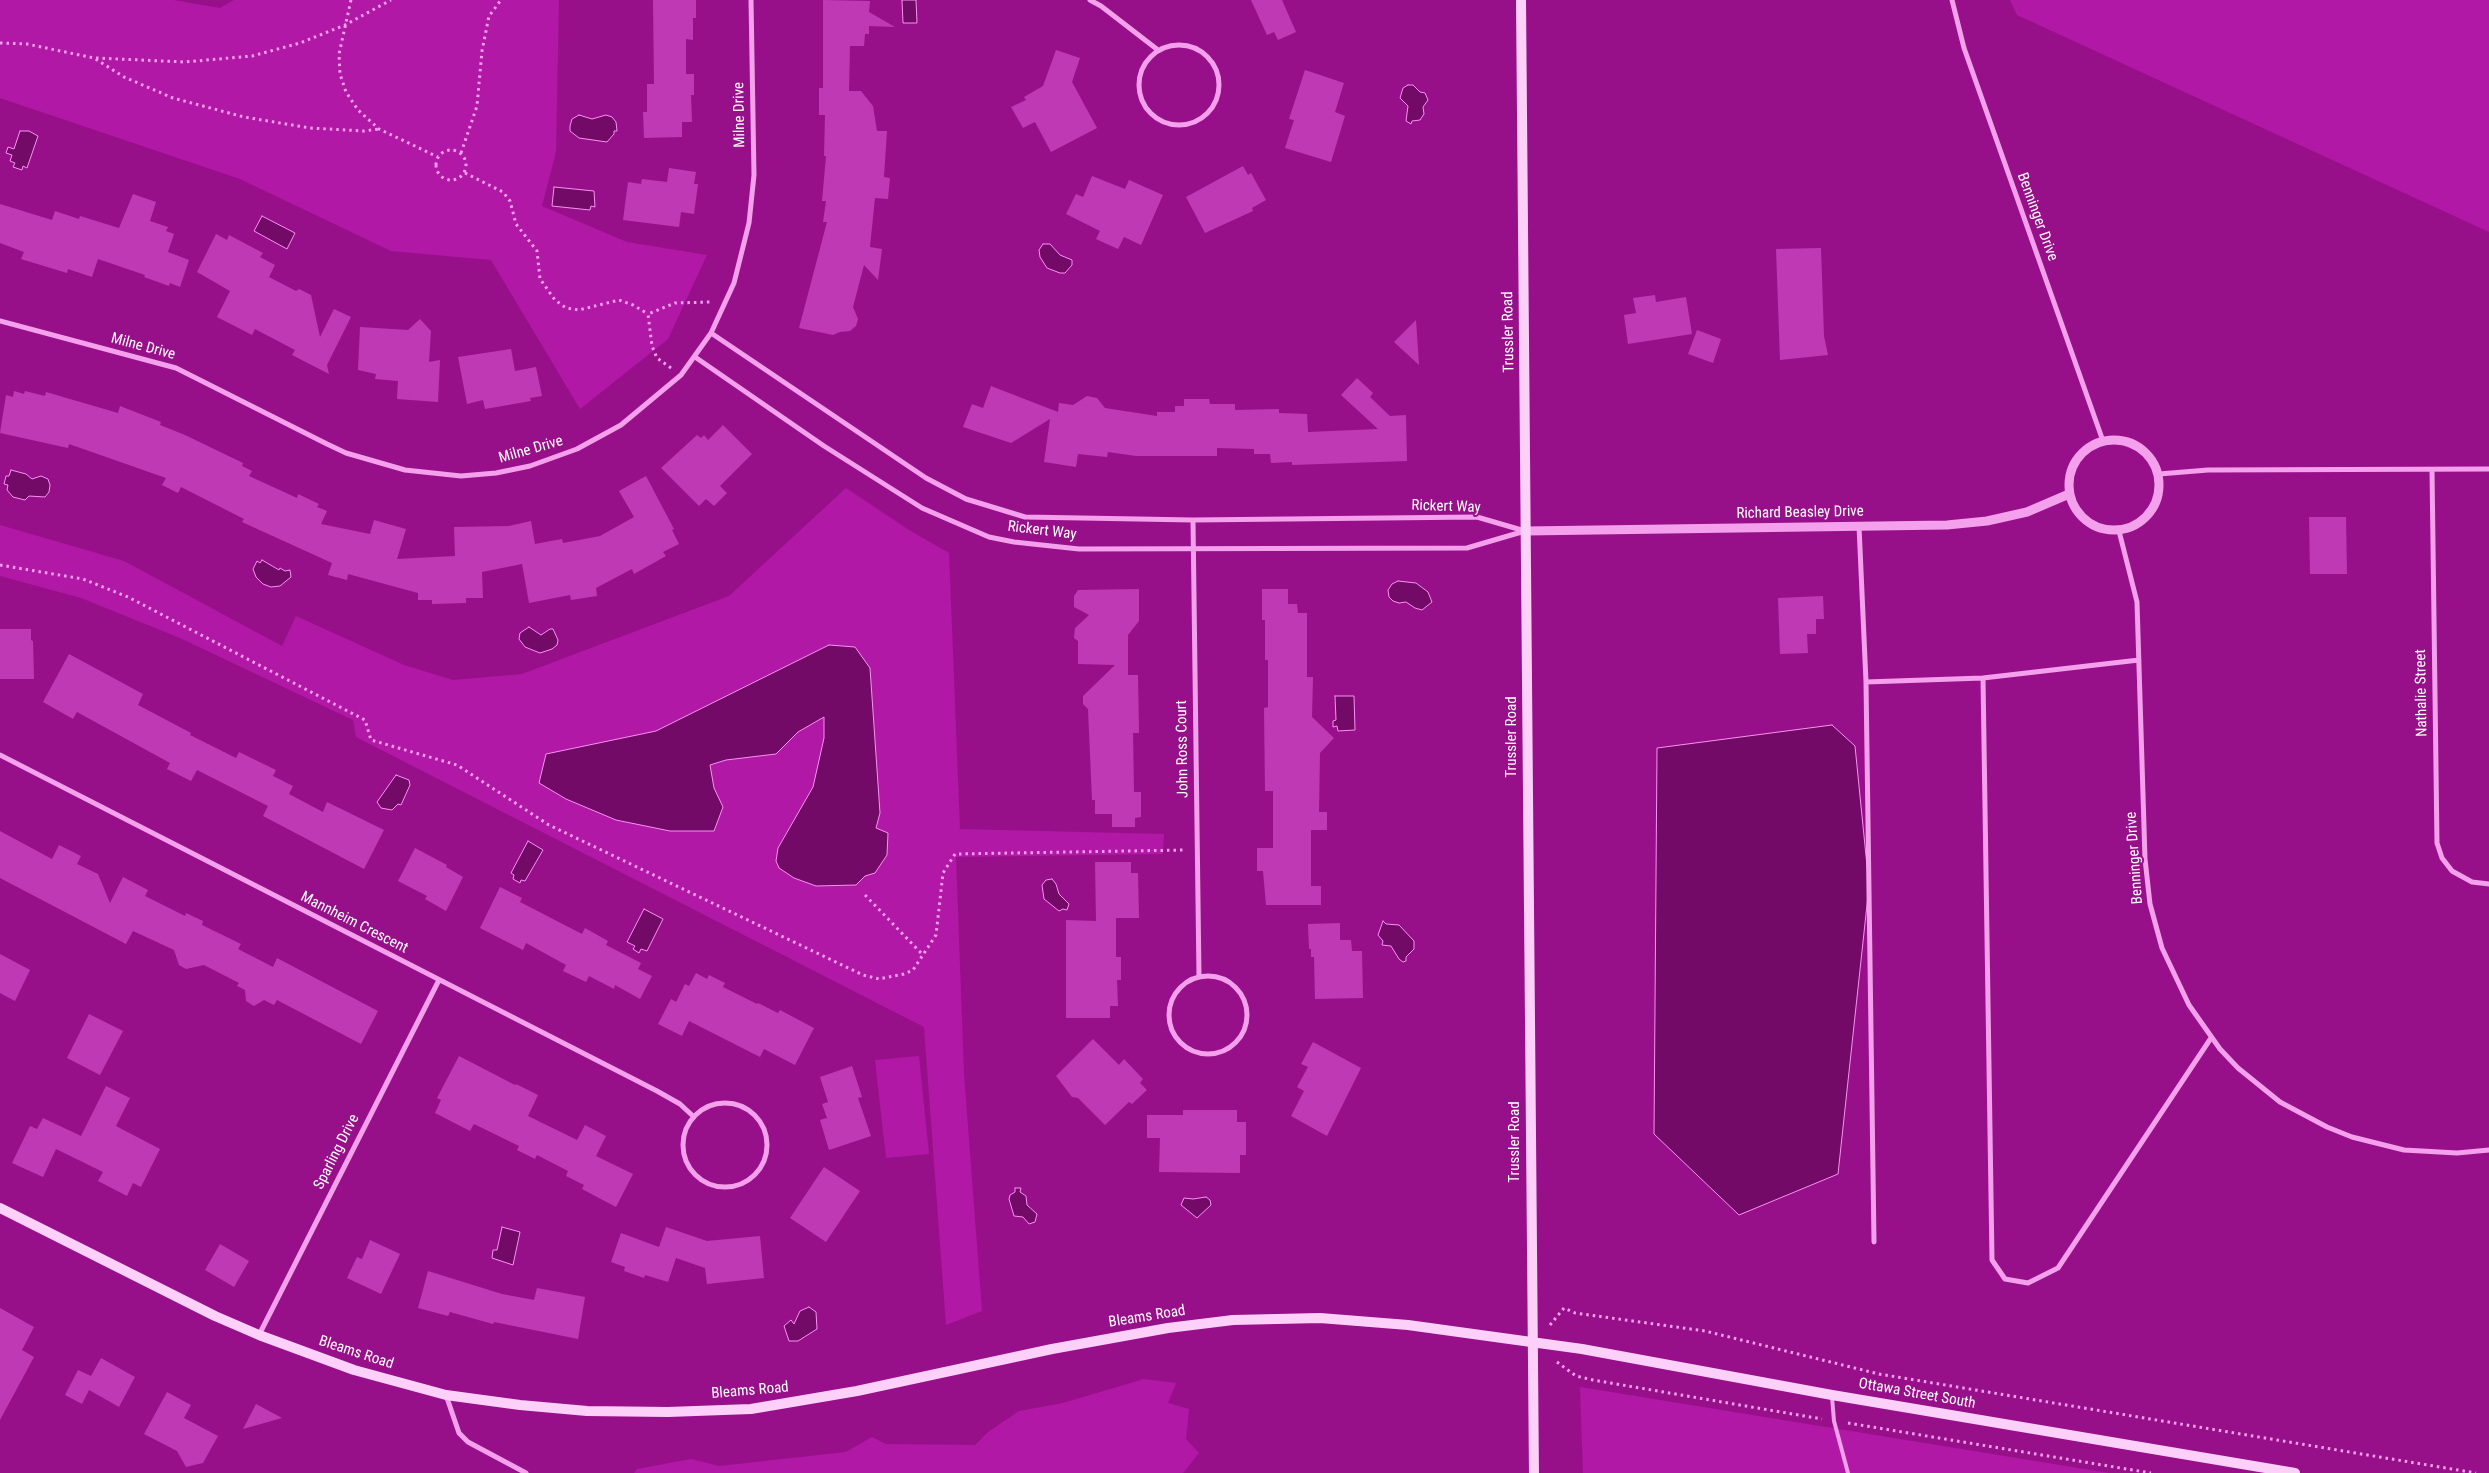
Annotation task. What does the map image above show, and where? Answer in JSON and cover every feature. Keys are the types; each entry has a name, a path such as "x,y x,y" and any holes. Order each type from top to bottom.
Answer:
{"main road":[{"name":"Trussler Road","path":"1521,0 1534,1473"},
{"name":"Bleams Road","path":"0,1208 215,1316 259,1335 354,1370 446,1395 587,1410 668,1412 752,1409 857,1391 1131,1334 1233,1320 1277,1318 1364,1320 1534,1344"},
{"name":"Ottawa Street South","path":"1534,1344 1582,1349 2295,1473"}],"street":[{"name":"Milne Drive","path":"0,321 176,368 346,453 405,470 461,476 496,472 530,466 578,449 621,425 681,374 695,357 711,332 734,282 749,223 754,175 750,0"},
{"path":"1090,0 1101,6 1158,50"},
{"name":"Benninger Drive","path":"1952,0 1964,48 2103,441"},
{"path":"1170,45 1189,46 1206,55 1214,65 1219,77 1220,90 1216,102 1209,113 1199,121 1186,125 1172,125 1159,120 1148,111 1141,99 1139,85 1141,71 1148,59 1158,50 1170,45"},
{"name":"Rickert Way","path":"711,332 926,478 966,499 1025,517 1193,520 1477,517 1526,531"},
{"name":"Rickert Way","path":"695,357 824,446 922,508 989,537 1014,542 1079,549 1467,548 1526,531"},
{"path":"2103,441 2123,441 2139,448 2152,460 2159,474 2158,496 2151,512 2138,524 2119,531 2104,530 2088,523 2076,510 2069,494 2069,476 2076,460 2088,448 2103,441"},
{"path":"2159,474 2208,470 2489,469"},
{"name":"Nathalie Street","path":"2432,470 2437,843 2442,858 2458,876 2472,882 2489,884"},
{"name":"Richard Beasley Drive","path":"1526,531 1947,525 1987,521 2028,512 2069,494"},
{"name":"John Ross Court","path":"1193,520 1198,976"},
{"path":"1860,526 1866,682 1874,1242"},
{"name":"Benninger Drive","path":"2119,531 2137,602 2145,859 2150,904 2162,948 2176,982 2211,1038 2238,1068 2259,1086 2295,1111 2352,1137 2404,1150 2457,1153 2489,1150"},
{"path":"1866,682 1982,678 2138,660"},
{"path":"1982,678 1992,1260 2004,1280 2028,1283 2058,1268 2211,1038"},
{"name":"Mannheim Crescent","path":"0,755 657,1091 680,1104 694,1117"},
{"path":"1198,976 1221,978 1231,983 1245,1001 1247,1012 1246,1025 1241,1036 1222,1051 1206,1053 1191,1050 1175,1036 1170,1025 1168,1013 1171,1000 1177,990 1186,982 1198,976"},
{"name":"Sparling Drive","path":"259,1335 439,980"},
{"path":"724,1103 744,1107 753,1113 765,1131 767,1142 762,1165 755,1174 748,1180 729,1187 710,1184 702,1180 692,1169 685,1157 683,1143 686,1129 694,1117 712,1105 724,1103"},
{"path":"446,1395 459,1433 468,1442 526,1473"}],"lane":[{"path":"1832,1394 1834,1421 1848,1473"}],"path":[{"path":"351,0 339,54 340,74 346,92 358,110 379,129 438,157"},
{"path":"0,43 27,44 94,58 185,62 219,60 252,56 300,43 346,25 391,0"},
{"path":"461,153 477,106 482,51 489,16 501,0"},
{"path":"94,58 124,77 173,98 244,117 310,128 364,131 379,129"},
{"path":"448,150 461,153 466,160 465,173 452,181 442,178 436,169 438,157 448,150"},
{"path":"465,173 503,192 510,201 516,224 537,251 540,279 554,300 566,308 579,310 619,300 633,305 648,314"},
{"path":"648,314 675,303 726,302"},
{"path":"648,314 652,346 657,358 681,374"},
{"path":"0,565 83,579 128,597 365,720 372,740 458,765 549,825 863,975 879,979 904,974 913,970 936,935 943,873 954,854 1197,850"},
{"path":"865,894 924,955"},
{"path":"1534,1344 1564,1308 1575,1313 1704,1331 1879,1374 2476,1473"}],"shaded area":[{"path":"0,0 173,0 220,8 234,0 559,0 556,152 542,206 627,242 707,255 668,339 580,409 491,260 391,251 240,179 0,98"},
{"path":"902,0 916,0 917,23 903,23"},
{"path":"2010,0 2489,0 2489,232 2017,15"},
{"path":"1413,85 1420,92 1425,93 1428,100 1423,107 1424,114 1420,120 1412,121 1411,124 1406,121 1408,106 1400,98 1403,88"},
{"path":"579,115 592,119 606,115 612,117 616,122 617,131 614,131 614,134 607,142 579,138 570,131 570,126 572,119"},
{"path":"20,131 29,131 38,136 27,168 23,166 22,170 13,167 15,163 10,161 12,155 6,153 8,147 14,149"},
{"path":"554,187 594,191 595,207 591,206 590,210 552,206"},
{"path":"262,216 295,233 287,249 254,231"},
{"path":"1043,244 1050,244 1060,255 1072,260 1072,265 1065,273 1047,268 1040,257 1039,250"},
{"path":"11,470 26,474 32,479 41,476 48,479 50,485 49,492 45,497 29,496 25,500 13,497 7,490 8,485 4,484 6,476 9,476"},
{"path":"846,488 909,530 949,553 960,829 1164,834 1163,854 956,857 964,1074 982,1311 946,1325 924,1027 356,737 353,720 180,638 81,598 0,576 0,525 124,561 282,646 296,616 404,665 453,680 522,674 729,596"},
{"path":"262,560 279,570 280,568 285,571 290,570 291,577 280,586 271,587 263,584 256,577 253,569 257,561 260,563"},
{"path":"1398,581 1416,583 1428,592 1432,602 1422,610 1406,602 1399,603 1393,601 1389,597 1388,590 1392,584"},
{"path":"529,627 541,635 553,629 558,640 557,645 540,653 525,647 519,639 520,633"},
{"path":"829,645 855,647 870,668 880,813 876,828 888,833 887,855 875,873 865,876 856,885 816,886 794,878 779,868 776,861 778,848 813,787 824,738 824,717 798,732 776,754 726,760 710,765 714,788 723,807 714,831 670,831 616,820 566,799 539,783 546,754 656,731"},
{"path":"1335,696 1354,696 1355,730 1338,731 1337,726 1333,727 1333,721 1336,720"},
{"path":"1832,725 1855,746 1869,886 1838,1174 1739,1215 1654,1134 1657,748"},
{"path":"396,775 409,780 410,785 401,805 398,804 392,810 381,808 377,802"},
{"path":"528,841 543,850 525,881 521,880 520,883 513,879 514,875 511,873"},
{"path":"1052,879 1056,884 1059,894 1069,904 1067,910 1059,911 1044,899 1042,885 1046,880"},
{"path":"644,909 663,919 647,951 641,949 639,953 633,949 635,946 627,942"},
{"path":"1383,921 1386,924 1399,925 1414,941 1414,949 1406,957 1406,961 1403,962 1399,959 1391,946 1382,945 1383,941 1378,935"},
{"path":"919,1056 929,1154 886,1158 875,1060"},
{"path":"1015,1188 1021,1188 1020,1192 1026,1196 1027,1205 1037,1214 1035,1222 1029,1224 1023,1217 1014,1216 1009,1199 1010,1195 1015,1192"},
{"path":"1206,1197 1210,1200 1211,1205 1197,1218 1181,1205 1184,1198"},
{"path":"502,1227 520,1232 513,1265 492,1258 493,1250 497,1250"},
{"path":"809,1307 816,1312 817,1329 798,1341 789,1341 784,1326 791,1320 794,1324 800,1311"},
{"path":"1144,1379 1176,1383 1168,1403 1189,1409 1186,1439 1199,1453 1183,1473 634,1473 637,1469 691,1459 719,1466 846,1452 872,1437 886,1444 975,1445 988,1432 1019,1411 1063,1403"},
{"path":"1580,1387 2109,1473 1583,1473"}],"building":[{"path":"653,0 696,0 696,18 693,18 693,40 686,39 686,74 694,74 694,95 691,95 692,122 682,122 682,137 644,138 643,112 647,112 647,84 654,84"},
{"path":"823,0 870,1 869,12 895,27 869,26 869,34 865,34 864,46 850,46 849,91 861,91 873,106 877,131 887,131 884,177 890,178 888,199 875,198 870,247 882,249 878,280 864,265 853,307 858,319 856,326 850,331 833,335 799,328 827,222 823,222 826,201 822,201 826,156 824,156 825,115 819,115 819,88 823,88"},
{"path":"1251,0 1282,0 1296,32 1278,40 1274,32 1267,35"},
{"path":"1056,50 1080,58 1072,82 1097,128 1051,152 1035,122 1023,128 1011,107 1026,100 1024,97 1043,86"},
{"path":"1305,70 1344,83 1335,112 1345,116 1331,162 1285,148 1294,120 1289,119"},
{"path":"1243,166 1248,175 1251,173 1266,200 1252,208 1253,211 1205,233 1186,197"},
{"path":"669,168 696,172 694,184 698,184 694,214 681,212 679,227 623,220 628,182 641,184 642,179 667,182"},
{"path":"1092,176 1125,189 1129,180 1163,195 1141,245 1124,237 1118,249 1096,239 1100,231 1066,214 1076,194 1083,197"},
{"path":"133,194 156,202 150,221 168,227 166,231 174,234 168,252 189,260 180,287 170,283 169,286 144,277 145,275 98,259 92,277 68,269 67,273 21,259 24,252 0,243 0,204 52,220 55,211 79,219 80,216 119,228"},
{"path":"216,234 227,240 229,235 263,253 260,257 275,265 269,277 296,291 299,289 311,295 320,337 334,309 351,317 327,365 329,374 292,355 295,350 255,329 252,335 217,317 230,291 197,272"},
{"path":"1821,248 1824,336 1828,355 1780,360 1776,249"},
{"path":"1655,295 1656,302 1686,297 1692,334 1628,344 1624,315 1636,313 1633,298"},
{"path":"420,319 431,331 429,362 440,360 438,402 397,399 398,381 375,379 376,374 358,370 360,327 408,330"},
{"path":"1416,320 1419,365 1394,342"},
{"path":"1697,330 1721,339 1713,363 1688,354"},
{"path":"511,349 515,371 536,367 542,396 530,398 531,401 485,409 483,400 467,404 458,357"},
{"path":"1357,378 1373,393 1370,397 1390,416 1406,415 1407,461 1292,465 1292,462 1271,463 1270,454 1254,454 1254,449 1217,448 1217,456 1136,456 1108,452 1107,457 1078,454 1076,467 1044,462 1050,419 1011,443 963,427 972,404 983,408 991,386 1058,412 1059,403 1073,405 1087,396 1097,398 1105,408 1157,416 1157,412 1175,412 1175,406 1184,406 1184,399 1209,399 1210,404 1235,404 1235,410 1279,409 1279,413 1307,414 1308,432 1378,429 1341,395"},
{"path":"14,391 24,394 25,391 45,396 46,392 118,413 120,406 161,422 160,425 243,463 242,466 252,471 249,476 297,498 298,494 319,504 317,507 327,511 321,524 370,534 374,520 406,529 397,559 455,556 454,527 509,526 531,521 535,544 562,539 563,543 600,536 634,517 619,491 646,476 674,529 672,530 679,544 663,552 666,556 634,574 632,569 596,588 597,596 571,600 570,595 529,603 522,564 482,572 483,598 466,598 466,603 432,604 432,600 418,600 418,593 348,574 347,580 328,575 332,563 242,522 244,519 181,487 178,493 162,485 166,478 69,444 68,448 0,433 6,395 13,397"},
{"path":"723,425 752,454 720,486 727,493 714,506 706,499 699,506 661,468 697,435 701,438 704,435 708,440"},
{"path":"2309,517 2346,517 2347,574 2310,574"},
{"path":"1139,589 1139,621 1128,635 1128,675 1138,675 1139,733 1133,733 1134,792 1141,792 1141,817 1135,818 1135,827 1112,827 1112,814 1095,814 1095,800 1092,800 1088,709 1083,704 1083,696 1115,665 1078,664 1078,641 1074,638 1075,628 1089,615 1074,607 1074,596 1078,590"},
{"path":"1262,589 1288,589 1288,604 1297,604 1298,613 1307,613 1307,677 1313,677 1312,717 1334,738 1320,753 1319,812 1327,812 1327,830 1311,830 1311,886 1321,886 1321,905 1266,905 1263,871 1257,871 1257,848 1273,848 1273,791 1265,791 1264,708 1268,707 1268,660 1265,660 1265,620 1262,620"},
{"path":"1823,596 1824,619 1816,619 1816,634 1807,634 1808,653 1780,654 1778,598"},
{"path":"0,629 31,629 34,679 0,679"},
{"path":"69,654 143,694 138,705 191,733 190,735 236,758 239,752 276,770 273,776 293,786 289,794 323,812 327,802 384,830 364,869 263,816 268,806 197,770 191,781 167,769 170,763 77,712 73,719 43,702"},
{"path":"0,831 52,859 59,845 81,856 77,864 98,874 110,903 123,877 148,890 145,896 185,916 186,913 203,921 202,925 241,944 238,949 273,967 277,958 378,1011 361,1044 277,1000 274,1005 264,1000 254,1006 246,1001 245,990 237,986 239,983 204,965 186,969 179,965 174,950 133,931 126,944 0,878"},
{"path":"415,848 447,865 446,867 463,877 446,911 425,899 427,896 398,881"},
{"path":"1095,862 1131,862 1131,873 1138,873 1139,918 1116,918 1116,957 1121,957 1121,980 1117,980 1118,1006 1110,1006 1110,1018 1066,1018 1066,920 1096,921"},
{"path":"500,887 522,898 520,902 582,934 585,928 608,941 606,945 641,963 638,969 652,976 640,999 615,985 614,989 589,976 586,982 563,971 566,965 526,943 523,950 480,928"},
{"path":"1340,923 1340,940 1351,940 1352,951 1362,951 1363,998 1315,999 1314,957 1311,957 1311,949 1309,949 1308,924"},
{"path":"0,954 30,970 15,1001 0,993"},
{"path":"696,973 707,979 709,975 725,983 723,987 778,1013 780,1010 814,1028 795,1065 764,1049 760,1057 689,1021 682,1036 658,1024 671,999 676,1002 685,984 689,986"},
{"path":"89,1014 123,1031 100,1075 67,1058"},
{"path":"1093,1039 1119,1065 1124,1059 1143,1079 1140,1083 1147,1090 1132,1104 1129,1102 1105,1125 1078,1098 1072,1097 1056,1076"},
{"path":"1313,1042 1361,1068 1327,1136 1291,1116 1304,1091 1297,1087 1308,1067 1301,1064"},
{"path":"459,1056 538,1095 528,1116 577,1140 585,1125 606,1136 596,1156 633,1174 616,1207 582,1189 584,1185 566,1176 568,1171 537,1155 535,1159 517,1150 519,1146 474,1124 470,1131 435,1113 441,1100 437,1098"},
{"path":"852,1066 862,1097 858,1098 871,1136 829,1150 820,1120 827,1118 822,1104 828,1102 820,1077"},
{"path":"106,1086 130,1098 116,1126 160,1149 141,1187 133,1183 127,1196 98,1181 103,1172 56,1149 43,1177 12,1163 30,1126 37,1129 43,1118 81,1136"},
{"path":"1183,1110 1237,1110 1237,1122 1246,1122 1246,1155 1240,1155 1240,1173 1159,1172 1160,1138 1147,1138 1147,1115 1183,1115"},
{"path":"824,1167 860,1191 826,1242 790,1218"},
{"path":"666,1227 707,1241 760,1236 764,1278 707,1284 705,1268 676,1258 668,1282 645,1275 644,1278 624,1271 625,1267 611,1262 621,1233 659,1247"},
{"path":"370,1240 400,1254 381,1294 347,1278 357,1257 362,1259"},
{"path":"220,1244 249,1261 234,1287 205,1270"},
{"path":"428,1271 502,1294 534,1300 537,1288 585,1297 578,1339 494,1322 493,1324 450,1312 448,1316 418,1308"},
{"path":"0,1308 34,1327 22,1350 34,1357 0,1420"},
{"path":"101,1358 135,1377 119,1407 89,1390 82,1404 65,1395 78,1370 91,1376"},
{"path":"167,1392 191,1405 184,1418 218,1436 203,1463 186,1467 177,1451 144,1434"},
{"path":"256,1404 282,1418 243,1429"}]}
